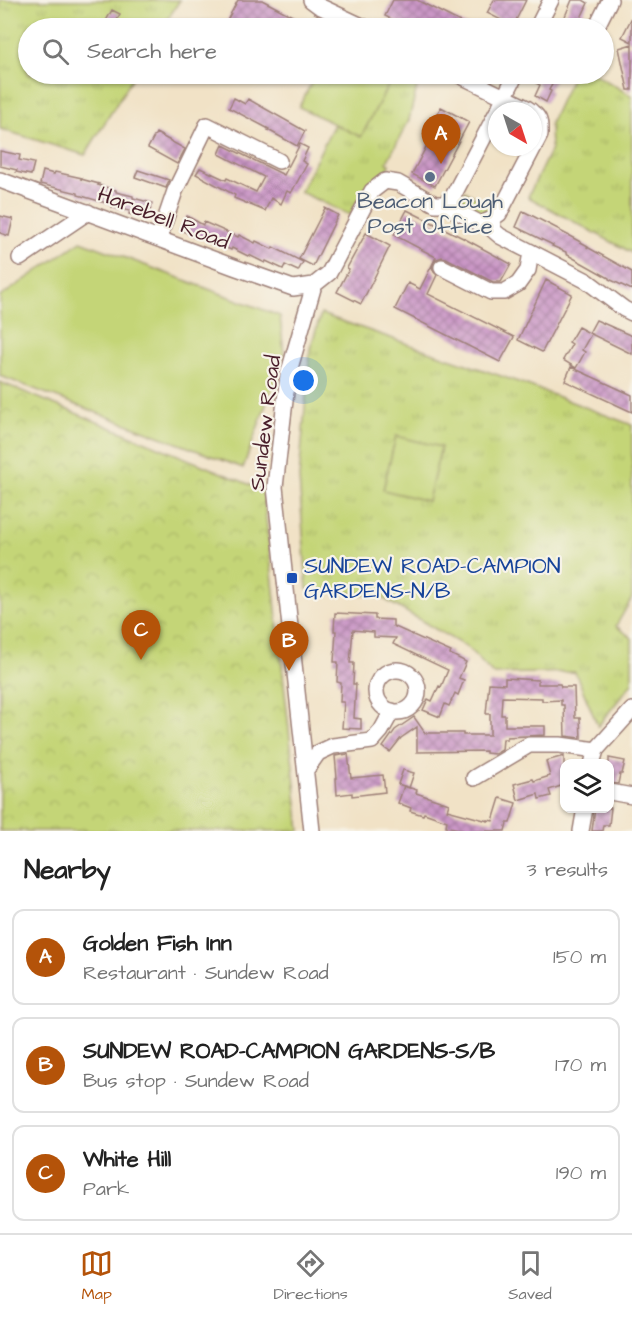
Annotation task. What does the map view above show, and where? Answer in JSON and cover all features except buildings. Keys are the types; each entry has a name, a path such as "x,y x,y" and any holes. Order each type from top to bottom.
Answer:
{"street":[{"path":"311,0 345,18"},
{"path":"542,18 551,0"},
{"path":"601,18 610,0"},
{"path":"470,84 493,102"},
{"path":"502,102 511,84"},
{"path":"159,238 175,191 207,124 279,161"},
{"path":"488,130 452,198 443,204 481,224 492,219 499,214 529,156"},
{"name":"Harebell Road","path":"0,180 293,288 314,285"},
{"name":"Sundew Road","path":"312,831 275,488 288,375 314,285 329,273 372,191 385,181 398,183 435,204 443,204"},
{"path":"20,258 88,213"},
{"path":"492,219 494,230 500,236 587,281 632,313"},
{"path":"442,267 491,292 504,292 518,284 528,270 531,252"},
{"path":"474,778 529,745 560,745 594,757 632,710"},
{"path":"306,771 318,753 333,746 372,741 381,731 392,711"},
{"path":"614,793 632,796"},
{"path":"581,831 584,813"}],"green space":[{"path":"0,0 180,0 168,18 18,18 18,84 129,84 85,155 0,129"},
{"path":"311,84 389,84 361,137 299,107"},
{"path":"389,84 418,84 409,120 387,162 390,165 387,172 366,188 350,215 300,192 334,124 361,136"},
{"path":"568,84 612,84 632,96 632,253 528,197 551,149 550,124"},
{"path":"464,191 493,207 486,214 479,215 466,209 462,202"},
{"path":"81,241 280,316 284,355 243,468 0,376 0,297"},
{"path":"321,314 527,385 632,425 632,598 616,626 632,638 632,683 598,726 575,672 493,674 468,648 379,596 307,589 299,478 310,349"},
{"path":"0,382 263,490 300,831 0,831"},
{"path":"396,436 441,447 428,501 383,490"}],"place":[{"name":"Golden Fish Inn","path":"441,164"},
{"name":"Beacon Lough Post Office","path":"430,177"},
{"name":"SUNDEW ROAD-CAMPION GARDENS-N/B","path":"292,578"},
{"name":"White Hill","path":"141,660"},
{"name":"SUNDEW ROAD-CAMPION GARDENS-S/B","path":"289,671"}]}
